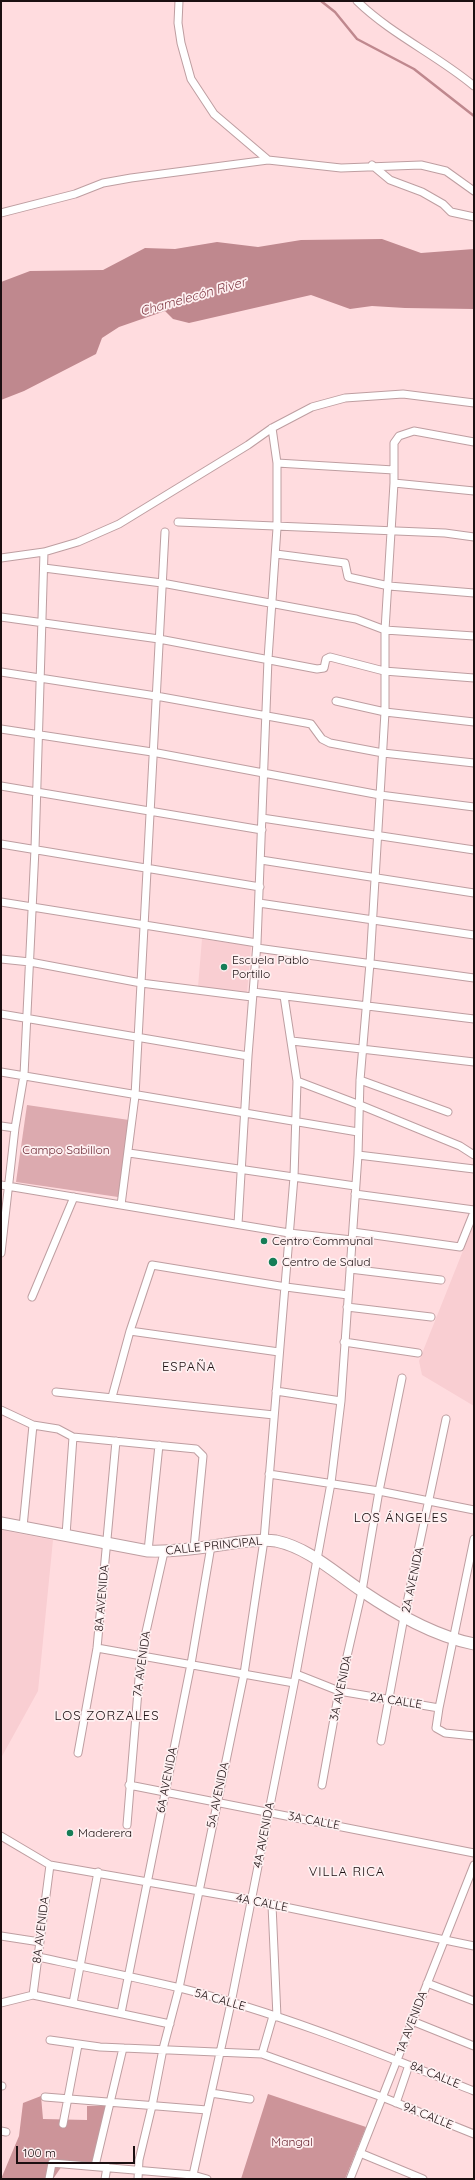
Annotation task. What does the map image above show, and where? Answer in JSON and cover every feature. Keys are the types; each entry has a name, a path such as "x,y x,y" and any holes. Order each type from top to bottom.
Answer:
{"street":[{"path":"179,1 178,23 181,43 190,79 214,114 268,160"},
{"path":"357,1 390,30 460,74 474,86"},
{"path":"1,213 75,194 103,184 131,178 268,160 341,168 372,165 421,165 440,169 453,174 474,191"},
{"path":"372,165 390,180 422,192 443,204 451,212 474,217"},
{"path":"1,558 44,552 78,542 119,524 248,445 272,428 312,407 345,398 403,394 474,403"},
{"path":"238,1224 252,995 257,946 262,830 262,774 268,659 276,554 277,463 272,428"},
{"name":"4A AVENIDA","path":"193,2175 231,2003 318,1559 331,1483 341,1400 358,1155 362,1048 370,963 383,753 385,712 385,630 389,586 390,532 394,483 394,443 399,436 407,432 425,432 474,442"},
{"path":"277,463 394,470"},
{"path":"394,483 474,491"},
{"path":"178,522 277,528 445,533 474,537"},
{"path":"121,1205 135,1096 152,752 165,532"},
{"path":"1,1253 5,1186 24,1075 35,849 44,552"},
{"path":"276,554 346,563 348,577 389,586 474,593"},
{"path":"44,568 162,583 356,619 385,630 474,636"},
{"path":"1,617 159,639 321,669 324,668 326,659 330,657 384,671 474,678"},
{"path":"1,672 156,696 265,717 311,724 325,742 383,753 474,763"},
{"path":"336,701 385,712 474,722"},
{"path":"1,729 152,752 262,774 380,795 474,807"},
{"path":"1,786 262,830"},
{"path":"262,818 474,850"},
{"path":"1,844 260,887"},
{"path":"261,860 474,893"},
{"path":"1,902 144,925 257,946 474,978"},
{"path":"259,903 474,935"},
{"path":"1,959 30,962 141,983 252,995 284,996 474,1019"},
{"name":"5A AVENIDA","path":"138,2179 139,2160 152,2106 163,2049 179,1988 244,1674 264,1540 294,1177 297,1081 284,996"},
{"path":"1,1014 248,1056"},
{"path":"292,1041 474,1062"},
{"path":"1,1072 135,1096 358,1132"},
{"path":"360,1080 448,1112"},
{"path":"297,1081 460,1146 474,1155"},
{"path":"1,1126 15,1128"},
{"path":"128,1153 242,1171 356,1186"},
{"path":"358,1155 474,1169"},
{"path":"5,1186 289,1233 352,1240"},
{"path":"352,1232 460,1247 474,1211 355,1194"},
{"path":"32,1297 74,1197"},
{"path":"112,1397 130,1331 152,1265 286,1287 348,1295"},
{"path":"350,1269 440,1280"},
{"path":"347,1307 431,1317"},
{"path":"130,1331 279,1352"},
{"path":"344,1342 418,1352"},
{"name":"3A AVENIDA","path":"322,1785 339,1691 362,1591 379,1491 402,1378"},
{"path":"276,1391 341,1400"},
{"path":"56,1392 274,1415"},
{"path":"1,1410 33,1425 58,1429 73,1437 196,1449 203,1456 194,1548"},
{"name":"2A AVENIDA","path":"381,1741 404,1617 430,1501 446,1419"},
{"path":"23,1527 33,1425"},
{"path":"66,1535 73,1437"},
{"name":"8A AVENIDA","path":"78,1753 97,1648 116,1441"},
{"path":"148,1551 159,1445"},
{"path":"269,1474 379,1491 474,1510"},
{"name":"CALLE PRINCIPAL","path":"1,1523 148,1551 164,1552 264,1540 287,1545 318,1559 362,1591 404,1617 454,1640 474,1644"},
{"path":"439,1708 474,1539"},
{"name":"6A AVENIDA","path":"121,2013 191,1664 211,1546"},
{"name":"7A AVENIDA","path":"127,1825 129,1785 141,1654 164,1552"},
{"path":"97,1648 141,1654 294,1683"},
{"name":"2A CALLE","path":"296,1674 339,1691 439,1708 436,1728 445,1733 474,1736"},
{"name":"3A CALLE","path":"129,1785 474,1853"},
{"path":"1,1836 50,1865"},
{"name":"1A AVENIDA","path":"350,2179 427,1983 442,1940 474,1864"},
{"name":"8A AVENIDA","path":"33,1995 50,1865"},
{"name":"4A CALLE","path":"50,1865 98,1872 251,1900 474,1946"},
{"path":"74,2003 79,1966 98,1872"},
{"path":"262,2054 275,2016 272,1905"},
{"path":"1,1936 40,1942"},
{"name":"5A CALLE","path":"38,1956 179,1988 231,2003 275,2016 397,2060"},
{"path":"427,1983 474,2001"},
{"path":"1,2003 33,1995 170,2024"},
{"path":"412,2021 474,2046"},
{"name":"9A CALLE","path":"50,2040 78,2045 122,2048 221,2051 262,2054 382,2097 474,2134"},
{"path":"63,2124 66,2099 78,2045"},
{"path":"95,2166 111,2102 122,2048"},
{"name":"8A CALLE","path":"397,2060 474,2091"},
{"path":"396,2103 409,2065"},
{"path":"211,2093 250,2099"},
{"path":"45,2097 207,2110"},
{"path":"360,2153 423,2179"},
{"path":"49,2179 52,2162 193,2175 207,2179"},
{"path":"105,2179 107,2167"}],"shaded area":[{"name":"Escuela Pablo Portillo","path":"202,939 251,946 247,993 198,987"},
{"path":"474,1223 474,1406 422,1375 419,1361"},
{"path":"1,1530 53,1540 38,1691 1,1758"}],"green space":[{"name":"Campo Sabillon","path":"27,1105 129,1120 118,1197 16,1182"},
{"name":"Mangal","path":"268,2094 366,2127 345,2179 241,2179"},
{"path":"41,2096 43,2119 87,2120 87,2106 107,2106 93,2162 64,2163 53,2179 1,2179 19,2136 23,2103"}],"water":[{"name":"Chamelecón River","path":"382,239 421,253 474,249 474,309 372,306 350,309 311,295 189,323 173,319 165,311 119,327 102,338 96,354 24,391 1,400 1,282 30,271 103,270 145,248 175,249 217,242 258,247 301,240"}],"waterway":[{"path":"321,1 335,12 357,39 414,69 474,116"}],"place":[{"name":"Escuela Pablo Portillo","path":"224,967"},
{"name":"Centro Communal","path":"264,1241"},
{"name":"Centro de Salud","path":"273,1262"},
{"name":"Maderera","path":"70,1833"}],"district":[{"name":"ESPAÑA","path":"189,1367"},
{"name":"LOS ÁNGELES","path":"401,1518"},
{"name":"LOS ZORZALES","path":"107,1716"},
{"name":"VILLA RICA","path":"347,1872"}]}
